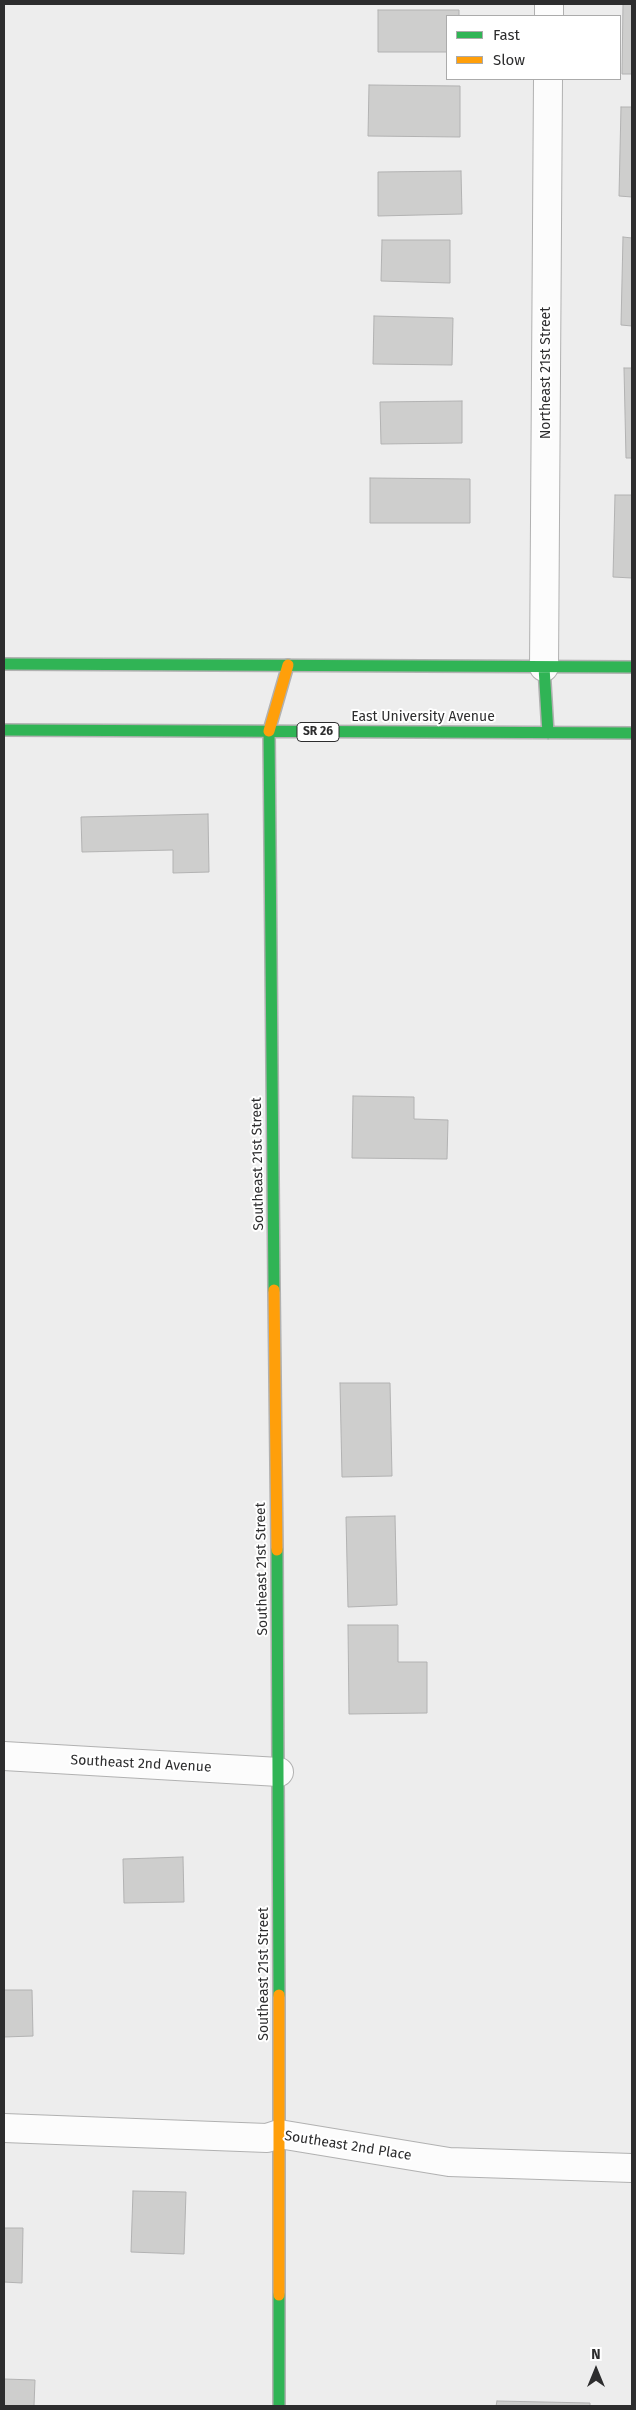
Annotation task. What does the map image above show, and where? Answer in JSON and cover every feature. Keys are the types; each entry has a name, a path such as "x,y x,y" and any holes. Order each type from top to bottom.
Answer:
{"street":[{"name":"Northeast 21st Street","path":"544,667 548,80"},
{"path":"4,664 632,667"},
{"name":"Southeast 21st Street","path":"279,2406 279,1772 269,731 288,666"},
{"path":"544,667 548,732"},
{"name":"East University Avenue","path":"4,730 632,733"},
{"name":"Southeast 2nd Avenue","path":"4,1756 279,1772"},
{"name":"Southeast 2nd Place","path":"4,2128 268,2138 279,2134 449,2162 632,2168"}],"building":[{"path":"623,4 632,4 632,74 622,74"},
{"path":"378,10 459,10 459,15 446,15 446,52 378,52"},
{"path":"369,85 460,86 460,137 368,136"},
{"path":"621,107 632,107 632,197 619,196"},
{"path":"461,171 462,214 378,216 378,172"},
{"path":"623,237 632,238 632,326 621,325"},
{"path":"382,240 450,240 450,283 381,281"},
{"path":"374,316 453,318 452,365 373,364"},
{"path":"624,368 632,368 632,458 626,458"},
{"path":"462,401 462,443 381,444 380,402"},
{"path":"370,478 470,479 470,523 370,523"},
{"path":"615,495 632,495 632,578 613,577"},
{"path":"208,814 209,872 173,873 173,850 82,852 81,817"},
{"path":"353,1096 414,1097 414,1119 448,1120 447,1159 352,1158"},
{"path":"340,1383 390,1383 392,1476 342,1477"},
{"path":"395,1516 397,1605 348,1607 346,1517"},
{"path":"348,1625 398,1625 398,1662 427,1662 427,1713 349,1714"},
{"path":"183,1857 184,1902 124,1903 123,1859"},
{"path":"4,1990 32,1990 33,2036 4,2037"},
{"path":"133,2191 186,2192 184,2254 131,2252"},
{"path":"4,2228 23,2228 22,2283 4,2282"},
{"path":"4,2379 35,2380 34,2406 4,2406"},
{"path":"497,2401 590,2403 590,2406 496,2406"}],"traffic: fast":[{"path":"4,664 632,667"},
{"path":"544,667 548,733"},
{"path":"4,730 632,733"},
{"path":"269,731 274,1290"},
{"path":"277,1550 279,1995"},
{"path":"279,2295 279,2406"}],"traffic: slow":[{"path":"269,731 288,665"},
{"path":"274,1290 277,1550"},
{"path":"279,1995 279,2295"}]}
